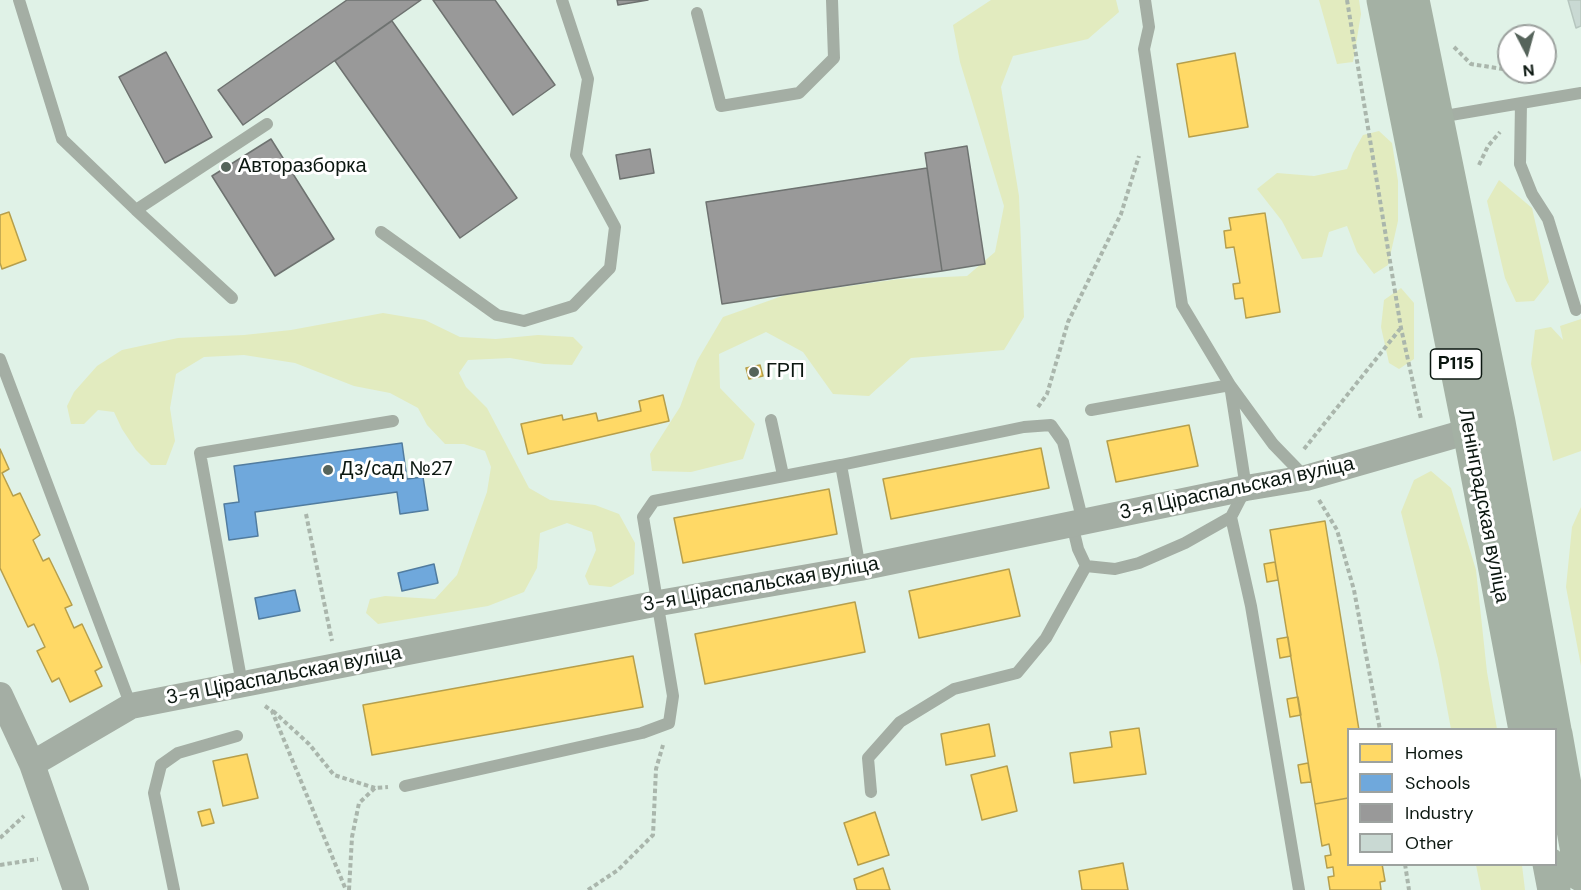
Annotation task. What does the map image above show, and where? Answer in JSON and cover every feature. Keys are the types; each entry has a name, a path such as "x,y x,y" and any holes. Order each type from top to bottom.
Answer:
{"main road":[{"name":"Ленінградская вуліца","path":"1383,0 1422,120 1484,427 1555,728"},
{"name":"Ленінградская вуліца","path":"1413,0 1422,120"},
{"name":"Ленінградская вуліца","path":"1484,427 1525,728"},
{"path":"1557,740 1581,875"},
{"path":"1550,866 1554,890"}],"street":[{"name":"3-я Ціраспальская вуліца","path":"32,764 131,706 659,603 860,568 1246,488 1299,471 1484,427"},
{"path":"0,695 32,764 76,890"}],"lane":[{"path":"19,0 62,138 232,298"},
{"path":"381,232 497,315 524,321 573,306 610,267 615,227 576,155 588,79 562,0"},
{"path":"697,13 721,106 799,93 834,58 832,0"},
{"path":"1145,0 1149,27 1144,49 1182,305 1230,385 1273,444 1299,471"},
{"path":"1422,120 1581,93"},
{"path":"1521,103 1520,164 1532,194 1548,219 1576,310"},
{"path":"136,210 267,124"},
{"path":"0,359 131,706"},
{"path":"1091,410 1230,385"},
{"path":"1086,566 1115,570 1139,563 1185,543 1231,517 1246,488 1230,385"},
{"path":"771,420 783,475"},
{"path":"236,685 200,453 393,421"},
{"path":"405,786 642,733 669,723 673,696 643,517 654,501 1024,427 1051,425 1063,442 1078,523 1078,549 1086,566"},
{"path":"841,465 860,568"},
{"path":"1231,517 1251,606 1299,890"},
{"path":"871,792 868,758 900,722 954,689 1017,673 1046,638 1086,566"},
{"path":"174,890 154,792 161,765 178,753 237,736"}],"path":[{"path":"1452,44 1471,64 1497,68"},
{"path":"1024,427 1047,394 1068,322 1121,214 1154,111"},
{"path":"1380,728 1354,590 1337,530 1299,471 1401,328"},
{"path":"306,514 337,665"},
{"path":"236,685 272,711 309,744 334,775 375,788 405,786"},
{"path":"272,711 348,890"},
{"path":"588,890 618,870 653,835 656,769 669,723"},
{"path":"348,890 352,837 359,803 375,788"},
{"path":"0,865 64,856"},
{"path":"1405,866 1410,890"}],"green space":[{"path":"991,0 1116,0 1119,12 1088,39 1013,56 1001,87 1019,196 1024,317 1004,350 911,358 869,396 833,394 803,352 766,332 719,354 720,388 755,424 743,459 691,472 652,471 650,454 680,407 697,361 723,317 785,295 899,279 967,276 995,252 1004,206 960,62 953,25"},
{"path":"1319,0 1359,0 1361,14 1353,62 1337,64"},
{"path":"1379,131 1392,143 1398,181 1398,221 1388,265 1374,274 1357,252 1347,226 1329,232 1322,257 1302,259 1282,221 1257,189 1277,173 1314,176 1347,169 1363,135"},
{"path":"1499,180 1532,208 1549,282 1534,301 1516,302 1505,278 1487,201"},
{"path":"1401,288 1414,303 1414,359 1399,369 1389,363 1381,327 1384,300"},
{"path":"383,313 425,320 460,337 496,339 538,335 573,337 583,347 572,365 544,364 510,358 468,360 459,373 466,387 487,408 529,488 550,500 595,505 619,514 635,543 634,574 611,587 589,585 585,576 596,550 592,532 567,523 540,533 537,568 524,592 488,606 378,624 366,613 370,599 385,596 435,599 457,575 487,492 491,467 485,451 464,444 445,444 427,425 418,408 390,393 354,386 295,363 244,355 204,357 176,374 170,408 175,441 166,465 151,465 136,450 114,412 98,410 84,424 71,424 67,406 74,392 97,366 122,350 178,338 291,330"},
{"path":"1581,319 1581,451 1553,461 1531,364 1535,330 1551,327 1563,340 1560,326"},
{"path":"1431,471 1451,488 1476,570 1487,672 1497,728 1451,728 1438,659 1401,512 1414,480"},
{"path":"1581,507 1581,666 1566,587 1572,527"},
{"path":"1476,866 1522,866 1525,890 1481,890"}],"building: Homes":[{"path":"1235,53 1248,127 1189,137 1177,64"},
{"path":"9,212 26,260 2,269 0,215"},
{"path":"1265,213 1280,312 1246,318 1243,298 1235,299 1233,284 1240,283 1234,247 1226,248 1224,231 1231,230 1229,218"},
{"name":"ГРП","path":"760,365 763,376 749,379 746,368"},
{"path":"663,395 669,421 528,454 521,424 562,415 563,420 596,413 598,421 641,411 639,401"},
{"path":"1189,425 1198,466 1116,482 1107,441"},
{"path":"1041,448 1049,488 891,519 883,479"},
{"path":"0,449 9,469 2,473 13,496 20,493 40,535 33,540 43,561 49,558 72,605 65,608 74,628 82,624 102,667 95,671 102,686 70,702 59,678 52,682 37,651 45,647 34,624 28,627 0,568"},
{"path":"829,489 837,534 683,563 674,518"},
{"path":"1325,521 1359,728 1347,728 1347,798 1315,804 1270,530"},
{"path":"1275,562 1278,580 1267,582 1264,564"},
{"path":"1009,569 1020,616 919,638 909,591"},
{"path":"855,602 865,652 705,684 695,634"},
{"path":"1288,637 1291,656 1280,658 1277,639"},
{"path":"633,656 643,707 372,755 363,705"},
{"path":"1298,697 1301,715 1290,717 1287,699"},
{"path":"989,724 995,756 946,765 941,734"},
{"path":"1139,728 1146,774 1074,783 1070,753 1112,747 1110,732"},
{"path":"247,754 258,798 223,806 213,761"},
{"path":"1308,763 1311,782 1301,783 1298,765"},
{"path":"1007,766 1017,811 982,820 971,775"},
{"path":"1347,798 1347,866 1382,866 1385,881 1380,882 1381,890 1330,890 1328,877 1334,876 1333,867 1327,868 1325,856 1331,855 1329,844 1322,846 1315,804"},
{"path":"210,809 214,823 202,826 198,812"},
{"path":"875,812 889,855 858,865 844,823"},
{"path":"1123,863 1128,890 1082,890 1079,871"},
{"path":"883,868 890,890 857,890 854,879"}],"building: Schools":[{"path":"402,443 407,479 423,477 428,510 400,514 397,492 255,512 258,536 229,540 224,504 239,502 234,466"},
{"path":"434,564 438,583 402,591 398,573"},
{"path":"295,590 300,611 259,619 255,598"}],"building: Industry":[{"path":"347,0 421,0 243,125 218,90"},
{"path":"433,0 495,0 555,85 513,115"},
{"path":"617,0 648,0 618,5"},
{"path":"392,21 517,198 460,238 335,61"},
{"path":"166,52 212,137 165,163 119,77"},
{"path":"271,139 334,239 275,276 212,176"},
{"path":"967,146 985,264 942,271 925,153"},
{"path":"650,149 654,173 620,179 616,155"},
{"path":"927,168 942,271 722,304 706,202"}],"building: Other":[{"path":"1568,0 1581,0 1581,26 1576,28"}],"place":[{"name":"Авторазборка","path":"226,167"},
{"name":"ГРП","path":"754,372"},
{"name":"Дз/сад №27","path":"328,470"}]}
